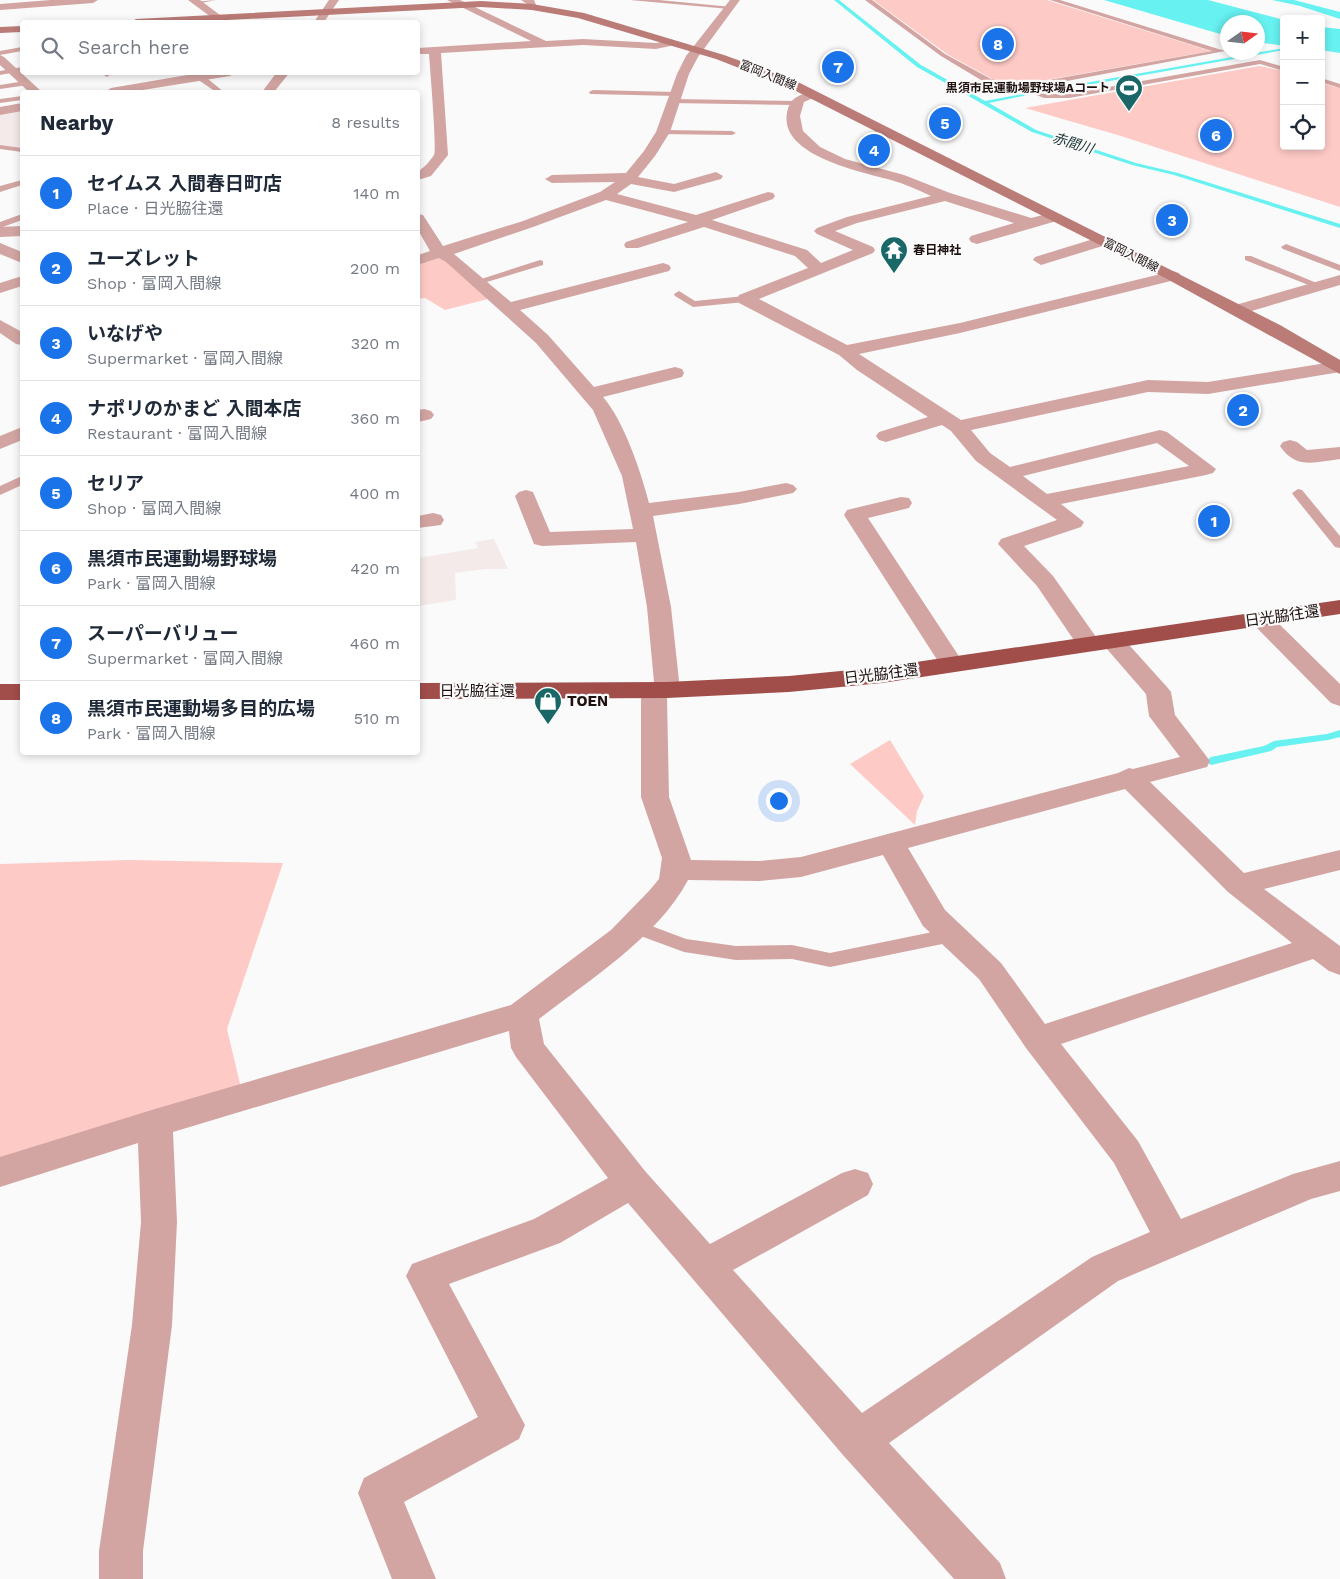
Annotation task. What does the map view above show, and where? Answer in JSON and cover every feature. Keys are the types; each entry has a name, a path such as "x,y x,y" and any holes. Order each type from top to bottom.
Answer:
{"highway":[{"name":"日光脇往還","path":"420,691 660,690 789,684 882,675 1340,608"},
{"path":"0,692 20,692"}],"main road":[{"name":"富岡入間線","path":"178,20 456,2 529,3 580,15 772,75 1173,276 1339,367"},
{"path":"0,30 20,29"}],"street":[{"path":"0,7 93,0"},
{"path":"194,1 219,18"},
{"path":"456,2 546,44"},
{"path":"420,259 528,224 605,195 629,178 664,132 683,74 696,50 729,7"},
{"path":"420,51 583,42 656,46 671,43"},
{"path":"420,175 426,173 441,154 442,144 436,103 436,50"},
{"path":"0,60 34,90"},
{"path":"121,90 196,75"},
{"path":"270,90 282,75"},
{"path":"814,95 800,98 796,103 793,116 797,132 815,150 840,162 898,178 945,196 1030,223"},
{"path":"0,111 20,107"},
{"path":"552,179 629,178 674,188 716,176"},
{"path":"605,195 701,221 801,253 819,269"},
{"path":"632,245 768,196"},
{"path":"745,299 867,250 822,231 849,219 916,206 945,196"},
{"path":"977,238 1055,217"},
{"path":"420,221 439,252"},
{"path":"0,232 20,231"},
{"path":"1041,260 1103,241"},
{"path":"0,1172 155,1123 522,1014 622,938 660,899 673,881 676,870 676,858 655,797 660,690 659,607 640,511 628,467 602,408 542,339 452,259 420,246"},
{"path":"0,248 20,257"},
{"path":"508,308 663,268"},
{"path":"845,351 960,328 1173,276"},
{"path":"1238,310 1340,280"},
{"path":"0,288 20,282"},
{"path":"676,870 760,871 801,867 1129,777 1197,761 1162,716 1158,692 1100,643 1010,544 1072,522 977,451 952,423 862,366 845,351 745,299"},
{"path":"0,326 20,339"},
{"path":"886,436 1148,386 1208,388 1339,367"},
{"path":"591,394 675,373"},
{"path":"0,443 20,435"},
{"path":"1006,474 1160,436 1206,469 1042,501"},
{"path":"1290,446 1302,457 1340,453"},
{"path":"640,511 739,498 786,489"},
{"path":"526,496 542,540 645,535"},
{"path":"901,503 855,515 952,664"},
{"path":"1261,619 1340,698"},
{"path":"1129,777 1238,885 1329,955"},
{"path":"892,843 934,918 990,971 1038,1039 1126,1152 1172,1239"},
{"path":"1238,885 1340,860"},
{"path":"1038,1039 1329,955"},
{"path":"522,1014 528,1048 632,1182 858,1440 984,1579"},
{"path":"121,1579 121,1551 152,1325 159,1222 155,1123"},
{"path":"858,1440 1105,1269 1172,1239 1306,1185 1340,1176"},
{"path":"414,1579 379,1493 504,1425 425,1276 547,1231 632,1182"},
{"path":"706,1266 855,1184"}],"lane":[{"path":"194,1 213,0"},
{"path":"632,0 729,7"},
{"path":"868,0 943,56 989,81 1021,87 1044,96 1069,96 1260,62 1280,68"},
{"path":"1021,87 1222,51 1053,0"},
{"path":"688,12 729,7"},
{"path":"645,9 662,10"},
{"path":"0,53 20,49"},
{"path":"196,75 217,90"},
{"path":"1325,81 1340,86"},
{"path":"0,87 25,83"},
{"path":"593,92 796,103"},
{"path":"0,101 20,98"},
{"path":"664,132 732,133"},
{"path":"0,147 20,150"},
{"path":"0,190 20,184"},
{"path":"0,224 20,217"},
{"path":"1286,247 1340,268"},
{"path":"1248,258 1319,286"},
{"path":"477,282 540,263"},
{"path":"679,294 693,304 745,299"},
{"path":"0,491 20,481"},
{"path":"1298,493 1340,544"},
{"path":"633,926 684,945 736,953 792,952 830,960 952,935"}],"shaded area":[{"path":"873,0 1047,0 1211,51 1024,84 994,80 947,54"},
{"path":"1259,66 1280,70 1280,150 1325,150 1325,84 1340,88 1340,207 1121,136 1025,108"},
{"path":"20,109 20,148 0,145 0,113"},
{"path":"442,257 488,299 445,310 425,298 420,299 420,264"},
{"path":"494,539 508,569 485,569 455,573 456,600 420,606 420,558 478,548 475,542"},
{"path":"890,740 924,796 917,811 915,825 850,764"},
{"path":"128,860 283,863 227,1029 241,1088 124,1119 0,1161 0,864"}],"water":[{"path":"1104,0 1208,0 1265,15 1220,15 1220,34"},
{"path":"1272,0 1294,0 1340,12 1340,19 1300,6"},
{"path":"1265,15 1280,19 1280,45 1265,43"},
{"path":"1325,27 1340,29 1340,53 1325,51"}],"waterway":[{"name":"赤間川","path":"836,0 919,66 984,103"},
{"path":"1048,90 1280,50"},
{"path":"984,103 1026,94"},
{"name":"赤間川","path":"984,103 1034,131 1134,164 1176,174 1340,226"},
{"path":"1211,761 1267,749 1274,744 1328,737 1340,733"}],"place":[{"name":"黒須市民運動場多目的広場","path":"998,44"},
{"name":"スーパーバリュー","path":"838,67"},
{"name":"黒須市民運動場野球場Aコート","path":"1129,112"},
{"name":"セリア","path":"945,123"},
{"name":"黒須市民運動場野球場","path":"1216,135"},
{"name":"ナポリのかまど 入間本店","path":"874,150"},
{"name":"いなげや","path":"1172,220"},
{"name":"春日神社","path":"894,274"},
{"name":"ユーズレット","path":"1243,410"},
{"name":"セイムス 入間春日町店","path":"1214,521"},
{"name":"TOEN","path":"548,725"}]}
